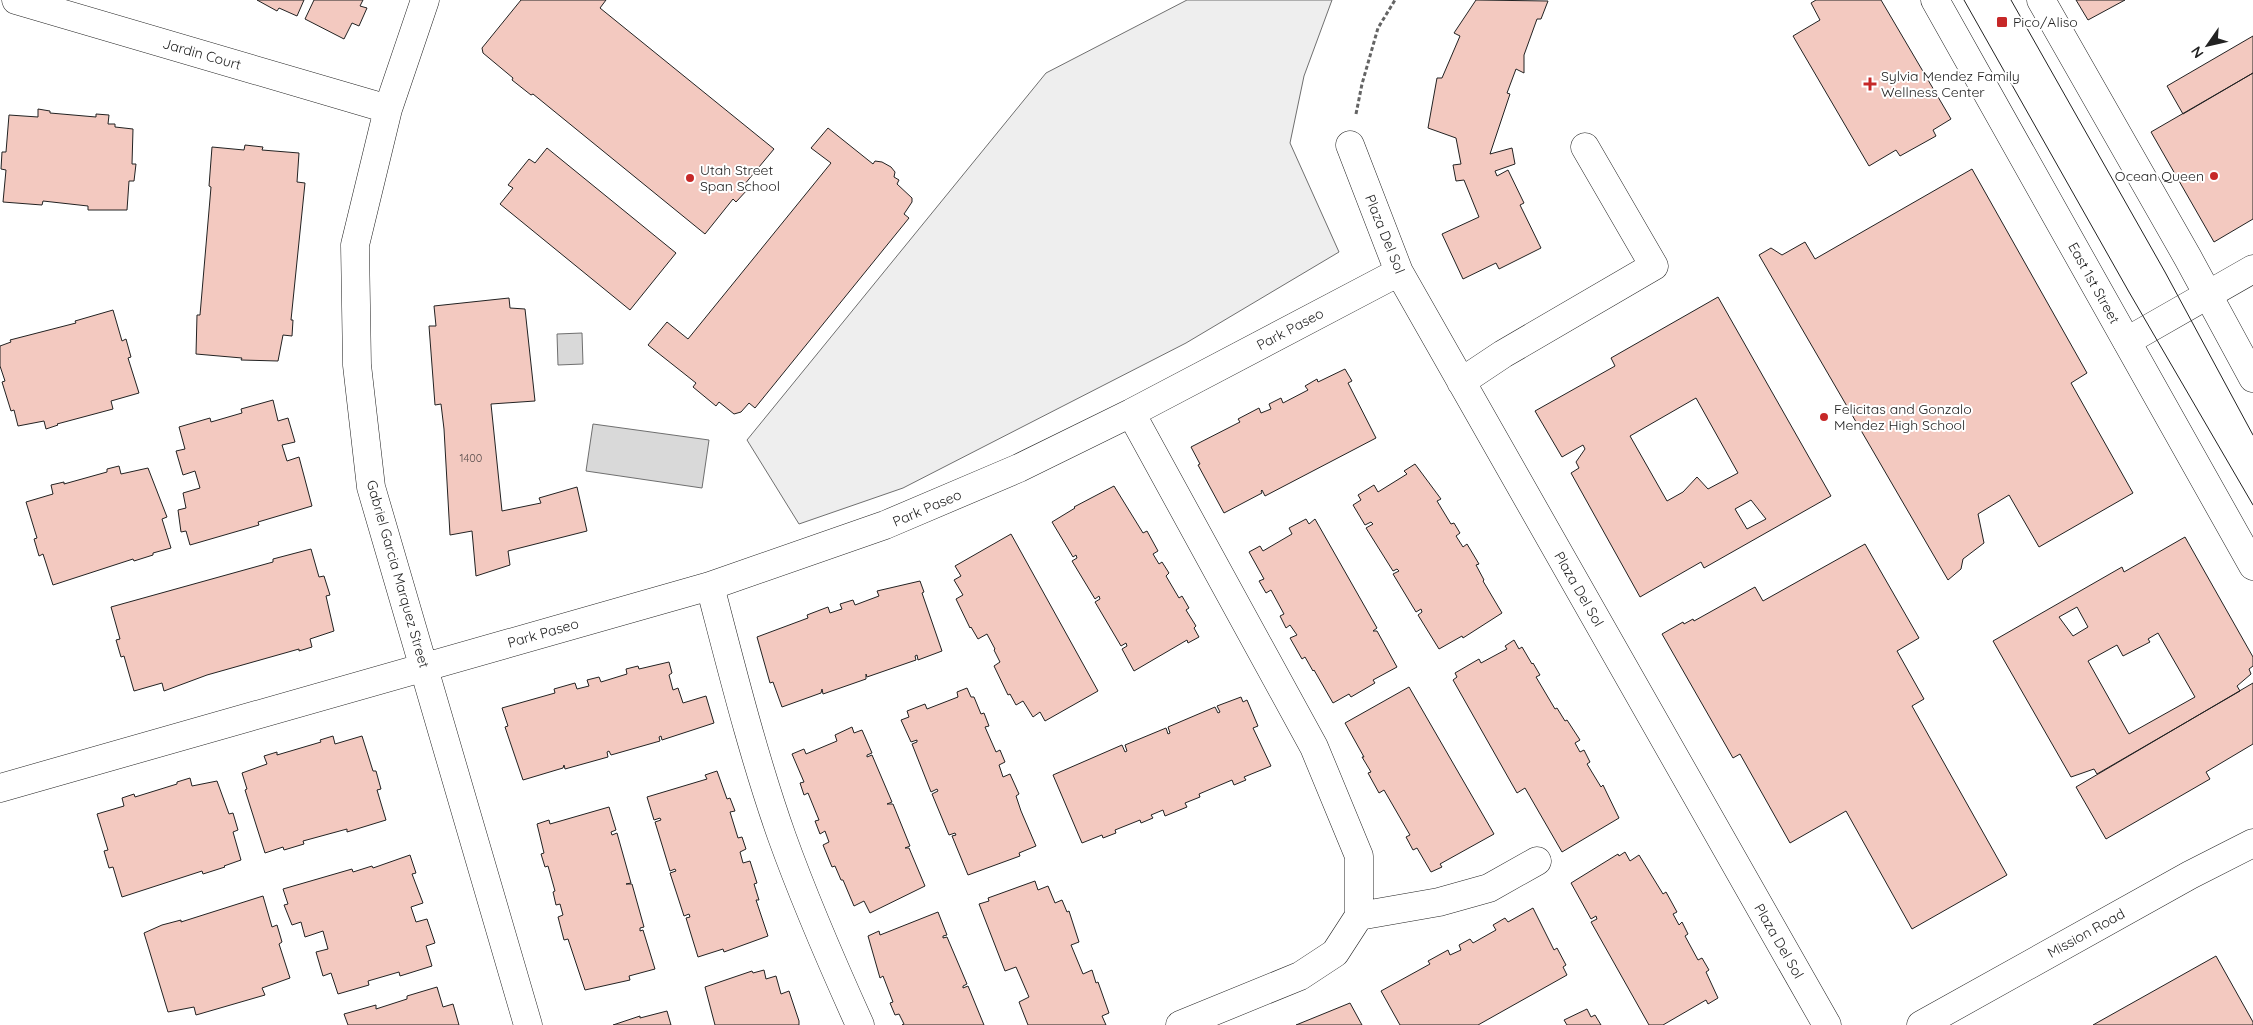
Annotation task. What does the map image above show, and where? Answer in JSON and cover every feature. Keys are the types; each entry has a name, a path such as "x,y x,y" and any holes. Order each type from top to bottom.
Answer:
{"street":[{"name":"Jardin Court","path":"16,0 388,109"},
{"name":"Gabriel Garcia Marquez Street","path":"425,0 388,109 355,245 357,365 371,487 528,1025"},
{"name":"East 1st Street","path":"1935,0 2253,566"},
{"path":"2042,0 2253,378"},
{"name":"Plaza Del Sol","path":"1350,145 1399,272 1826,1025"},
{"path":"1461,382 1503,354 1654,266 1585,147"},
{"path":"2127,341 2253,269"},
{"name":"Park Paseo","path":"0,788 710,586 885,525 1019,468 1131,413 1399,272"},
{"path":"1131,413 1314,747 1359,856 1359,916 1334,953 1300,976 1180,1025"},
{"path":"710,586 749,732 782,836 827,952 860,1025"},
{"name":"Mission Road","path":"1921,1025 2190,875 2253,843"},
{"path":"1359,916 1439,902 1489,888 1537,861"}],"path":[{"path":"1350,145 1362,84 1378,28 1395,0"}],"shaded area":[{"path":"1187,0 1332,0 1304,76 1290,143 1339,252 1186,343 903,488 799,524 747,440 1046,73"},
{"path":"582,333 583,364 558,365 557,334"},
{"path":"593,424 709,440 702,488 586,471"}],"building":[{"path":"257,0 304,0 297,16 279,8 277,11"},
{"path":"314,0 363,0 360,6 367,8 359,26 352,23 344,39 305,19"},
{"path":"521,0 606,0 600,8 774,149 744,185 748,189 736,202 733,199 705,234 533,94 531,95 512,80 513,78 483,53 482,48"},
{"path":"1476,0 1548,1 1541,19 1537,19 1524,55 1524,73 1516,69 1507,93 1510,94 1490,154 1512,148 1515,164 1495,171 1497,176 1508,170 1524,203 1520,205 1541,248 1499,269 1496,263 1463,279 1442,234 1479,217 1464,180 1456,181 1453,165 1461,164 1456,138 1428,128 1437,78 1442,78 1460,36 1454,33"},
{"path":"1816,0 1881,0 1951,119 1933,130 1936,136 1900,156 1896,150 1869,166 1793,36 1820,20 1811,3"},
{"path":"2076,0 2125,0 2088,20"},
{"path":"2253,36 2253,73 2183,114 2167,86"},
{"name":"Ocean Queen","path":"2253,73 2253,219 2214,242 2151,132"},
{"path":"38,109 50,111 50,113 96,117 96,114 109,115 108,124 115,124 115,127 133,129 132,164 136,164 134,181 129,181 127,210 88,210 88,206 43,201 42,205 3,202 6,170 1,169 2,152 6,152 9,115 38,117"},
{"path":"828,128 873,164 875,161 882,162 891,167 895,172 894,177 899,180 897,184 912,198 912,202 904,214 909,218 755,408 749,403 741,412 734,414 719,402 716,406 693,387 696,383 648,345 667,322 688,339 831,163 811,148"},
{"path":"245,145 263,147 262,150 299,153 297,182 305,183 291,320 293,320 292,336 283,335 278,361 241,360 242,358 196,354 197,315 200,315 211,187 209,186 212,147 244,150"},
{"path":"547,148 676,253 630,310 500,204 513,188 508,185 529,159 535,163"},
{"path":"1972,169 2087,373 2071,383 2133,493 2039,547 2009,495 1978,514 1984,543 1963,559 1961,569 1948,580 1759,255 1771,248 1782,255 1805,242 1815,259"},
{"path":"1718,297 1831,496 1704,568 1701,562 1640,597 1571,473 1579,468 1576,462 1585,449 1583,445 1562,457 1535,411 1615,366 1611,358","holes":["1696,398 1738,473 1708,489 1697,477 1683,492 1667,501 1630,436","1751,500 1766,519 1747,529 1735,509"]},
{"path":"509,298 510,308 525,309 535,401 491,404 502,511 541,503 539,498 577,487 587,531 508,551 510,565 476,576 472,531 450,535 444,429 441,404 435,405 429,326 436,326 434,306"},
{"path":"113,310 122,341 126,339 131,357 128,358 139,393 111,401 113,409 57,424 46,429 44,421 18,426 14,410 11,411 2,382 5,381 0,366 0,346 11,342 10,340 76,323 75,321"},
{"path":"1345,369 1352,381 1348,383 1376,438 1265,496 1262,490 1262,493 1224,513 1198,465 1200,464 1191,447 1240,422 1238,419 1259,408 1261,413 1271,409 1269,404 1281,398 1283,403 1308,390 1305,386 1317,379 1318,382"},
{"path":"273,400 278,421 288,418 295,442 282,445 287,461 299,457 312,506 258,522 259,525 190,545 186,531 181,532 178,510 186,508 183,493 200,488 195,471 183,475 176,451 185,449 179,427 210,418 211,422 242,413 241,409"},
{"path":"1415,464 1441,499 1437,501 1451,524 1454,523 1460,533 1456,536 1463,547 1467,544 1479,564 1476,565 1483,581 1502,613 1463,638 1462,636 1439,649 1418,615 1422,612 1421,609 1416,612 1393,574 1399,571 1397,569 1393,571 1366,528 1373,524 1371,522 1365,525 1353,505 1361,500 1358,495 1374,485 1378,492 1407,474 1404,471"},
{"path":"119,466 121,474 148,468 167,517 162,519 171,548 53,585 43,554 39,556 34,539 37,538 26,502 53,494 51,485 64,482 64,484 107,472 107,469"},
{"path":"1114,486 1143,533 1147,531 1158,551 1153,554 1159,564 1162,562 1169,573 1166,576 1179,598 1182,596 1189,608 1186,610 1196,626 1194,628 1199,637 1188,643 1187,640 1134,671 1122,649 1127,646 1126,643 1121,646 1095,602 1100,599 1099,596 1095,599 1072,561 1077,558 1076,555 1073,557 1052,522 1074,507"},
{"path":"1306,519 1309,524 1315,519 1377,628 1373,631 1377,631 1397,667 1373,680 1375,683 1351,697 1349,694 1333,703 1314,670 1305,657 1302,659 1290,638 1297,635 1290,625 1286,628 1280,616 1284,614 1271,590 1266,593 1259,581 1264,579 1249,552 1260,546 1263,551 1292,534 1289,528"},
{"path":"1011,534 1098,691 1045,721 1040,712 1033,717 1023,701 1016,705 1010,694 1008,695 994,666 1000,662 987,634 978,639 970,628 956,599 963,595 954,580 961,576 955,566"},
{"path":"2185,537 2253,657 2253,666 2249,669 2251,674 2237,686 2240,691 2097,774 2094,769 2071,777 1993,641 2122,567 2124,572","holes":["2077,607 2088,627 2073,636 2059,617","2158,633 2195,697 2129,734 2088,661 2117,645 2123,656 2150,642 2148,639"]},
{"path":"1865,544 1919,638 1897,651 1924,699 1912,706 2007,875 1912,929 1846,811 1790,843 1740,754 1733,758 1662,634 1683,622 1684,624 1693,619 1694,621 1755,587 1763,601"},
{"path":"311,549 319,577 324,576 330,595 326,596 334,631 310,639 312,647 299,651 299,649 207,675 164,691 162,683 134,691 124,656 121,657 116,640 120,639 111,607 273,562 273,559"},
{"path":"920,581 924,592 922,593 942,651 918,660 917,655 915,656 916,660 867,677 866,674 866,679 823,694 822,689 821,693 782,707 773,682 770,683 757,637 808,618 807,615 828,607 830,613 842,609 840,604 853,600 855,605 879,596 877,591"},
{"path":"1514,640 1519,649 1522,647 1533,663 1540,675 1536,677 1555,709 1557,708 1565,721 1567,720 1580,740 1575,743 1580,752 1584,750 1590,762 1587,764 1601,787 1603,785 1619,818 1562,852 1525,788 1517,793 1453,680 1457,677 1455,673 1479,659 1481,663 1507,649 1505,646"},
{"path":"669,662 672,673 669,675 673,690 678,688 683,703 706,696 714,723 662,740 661,736 659,737 660,741 611,755 609,751 607,752 608,757 565,769 564,765 563,768 523,780 505,727 508,726 502,708 555,693 554,689 575,683 577,689 589,686 587,680 599,677 601,682 627,674 626,669 638,666 639,669"},
{"path":"2253,683 2253,744 2206,772 2210,779 2106,839 2076,787"},
{"path":"1409,687 1494,834 1440,864 1442,867 1431,872 1417,848 1413,850 1406,837 1410,835 1384,790 1379,793 1368,773 1371,772 1362,757 1364,757 1345,723"},
{"path":"967,688 971,697 974,697 981,714 984,713 989,726 985,727 996,752 1000,750 1005,762 999,765 1003,777 1010,774 1019,794 1016,796 1021,811 1036,846 1019,853 1020,856 968,875 952,836 956,835 955,833 949,835 932,794 938,791 937,789 931,792 912,744 917,742 917,740 911,742 901,720 909,717 907,711 925,704 927,709 958,697 957,692"},
{"path":"1241,697 1243,702 1247,700 1258,726 1253,728 1271,766 1244,777 1246,780 1234,785 1232,780 1199,794 1200,797 1185,803 1187,807 1165,816 1163,810 1151,815 1153,818 1141,823 1140,820 1115,830 1116,833 1103,838 1102,835 1082,843 1053,775 1122,745 1125,752 1127,751 1125,745 1166,728 1168,734 1170,733 1168,727 1215,707 1218,713 1220,712 1217,706"},
{"path":"852,727 854,733 862,730 872,753 867,755 867,757 872,755 892,802 887,804 893,804 910,846 905,848 909,848 925,886 870,913 864,901 854,906 843,880 841,880 835,866 832,867 823,845 829,842 825,831 820,834 815,821 819,820 808,793 804,795 800,783 804,782 792,754 804,749 806,754 837,741 835,735"},
{"path":"333,736 335,744 362,736 373,771 376,771 381,789 377,790 386,820 347,832 347,829 303,841 304,844 284,850 283,847 265,853 245,790 247,789 242,773 267,764 264,756 277,752 277,755 321,742 320,740"},
{"path":"717,771 727,799 730,798 735,811 730,812 738,838 742,837 746,849 740,852 743,863 750,861 757,883 754,884 759,900 756,900 768,936 724,952 723,949 698,957 686,918 690,917 689,914 684,916 670,873 676,871 675,869 670,871 655,822 661,820 660,818 654,820 647,797 707,779 705,775"},
{"path":"190,778 192,786 217,781 229,814 233,813 238,830 233,832 241,860 203,874 202,871 122,897 113,867 109,868 104,851 108,850 97,814 124,806 122,798 134,794 135,797"},
{"path":"609,807 616,830 611,832 612,835 617,833 631,883 626,884 632,884 644,927 640,928 640,931 643,930 655,969 629,976 630,980 585,990 568,939 564,940 558,917 563,915 560,904 556,905 553,892 555,891 548,866 545,867 541,854 544,853 537,824 549,820 550,824"},
{"path":"1625,852 1630,861 1639,855 1663,894 1666,892 1677,912 1673,914 1679,925 1682,922 1688,934 1685,936 1698,960 1702,958 1709,970 1706,972 1718,998 1708,1004 1706,1000 1663,1025 1649,1025 1591,922 1597,919 1596,916 1591,919 1571,883 1618,854 1619,856"},
{"path":"410,855 416,873 412,874 423,903 411,907 416,922 427,919 435,943 426,946 432,966 400,976 399,972 368,981 369,985 338,994 331,973 323,976 316,952 328,949 323,931 305,937 301,922 292,925 284,905 288,904 283,889 352,869 353,872 372,866 373,868"},
{"path":"1035,881 1038,890 1048,886 1055,903 1062,900 1067,912 1069,911 1079,942 1071,945 1083,974 1092,970 1096,983 1098,982 1109,1013 1102,1016 1106,1025 1028,1025 1019,1002 1029,997 1016,967 1005,971 979,904 989,901 988,898"},
{"path":"263,896 272,927 277,925 282,942 279,944 290,978 262,988 265,995 196,1015 194,1007 168,1012 144,933 162,925 181,920 181,922"},
{"path":"1533,908 1554,950 1557,948 1566,965 1563,967 1567,975 1478,1025 1400,1025 1381,991 1430,964 1428,961 1448,950 1450,955 1461,950 1459,945 1470,939 1473,943 1496,930 1493,925 1505,918 1508,922"},
{"path":"938,912 947,935 943,936 943,938 947,937 967,984 963,988 968,986 984,1025 902,1025 904,1024 899,1014 895,1015 890,1003 893,1002 883,976 880,978 868,936 879,931 880,935"},
{"path":"2216,956 2253,1025 2093,1025"},
{"path":"764,970 766,979 776,976 781,994 789,991 799,1025 715,1025 705,987 752,971 753,973"},
{"path":"437,987 443,1007 453,1004 459,1025 348,1025 344,1014 376,1005 376,1009 407,999 407,996"},
{"path":"1350,1003 1362,1025 1296,1025"},
{"path":"1587,1009 1591,1017 1595,1015 1601,1025 1567,1025 1564,1020"},
{"path":"667,1011 671,1025 613,1025 640,1016 640,1018"}],"tram line":[{"path":"1964,0 2129,292 2253,505"},
{"path":"2011,0 2165,272 2253,435"}],"place":[{"name":"Pico/Aliso","path":"2002,22"},
{"name":"Sylvia Mendez Family Wellness Center","path":"1870,84"},
{"name":"Ocean Queen","path":"2214,176"},
{"name":"Utah Street Span School","path":"690,178"},
{"name":"Felicitas and Gonzalo Mendez High School","path":"1824,417"}]}
